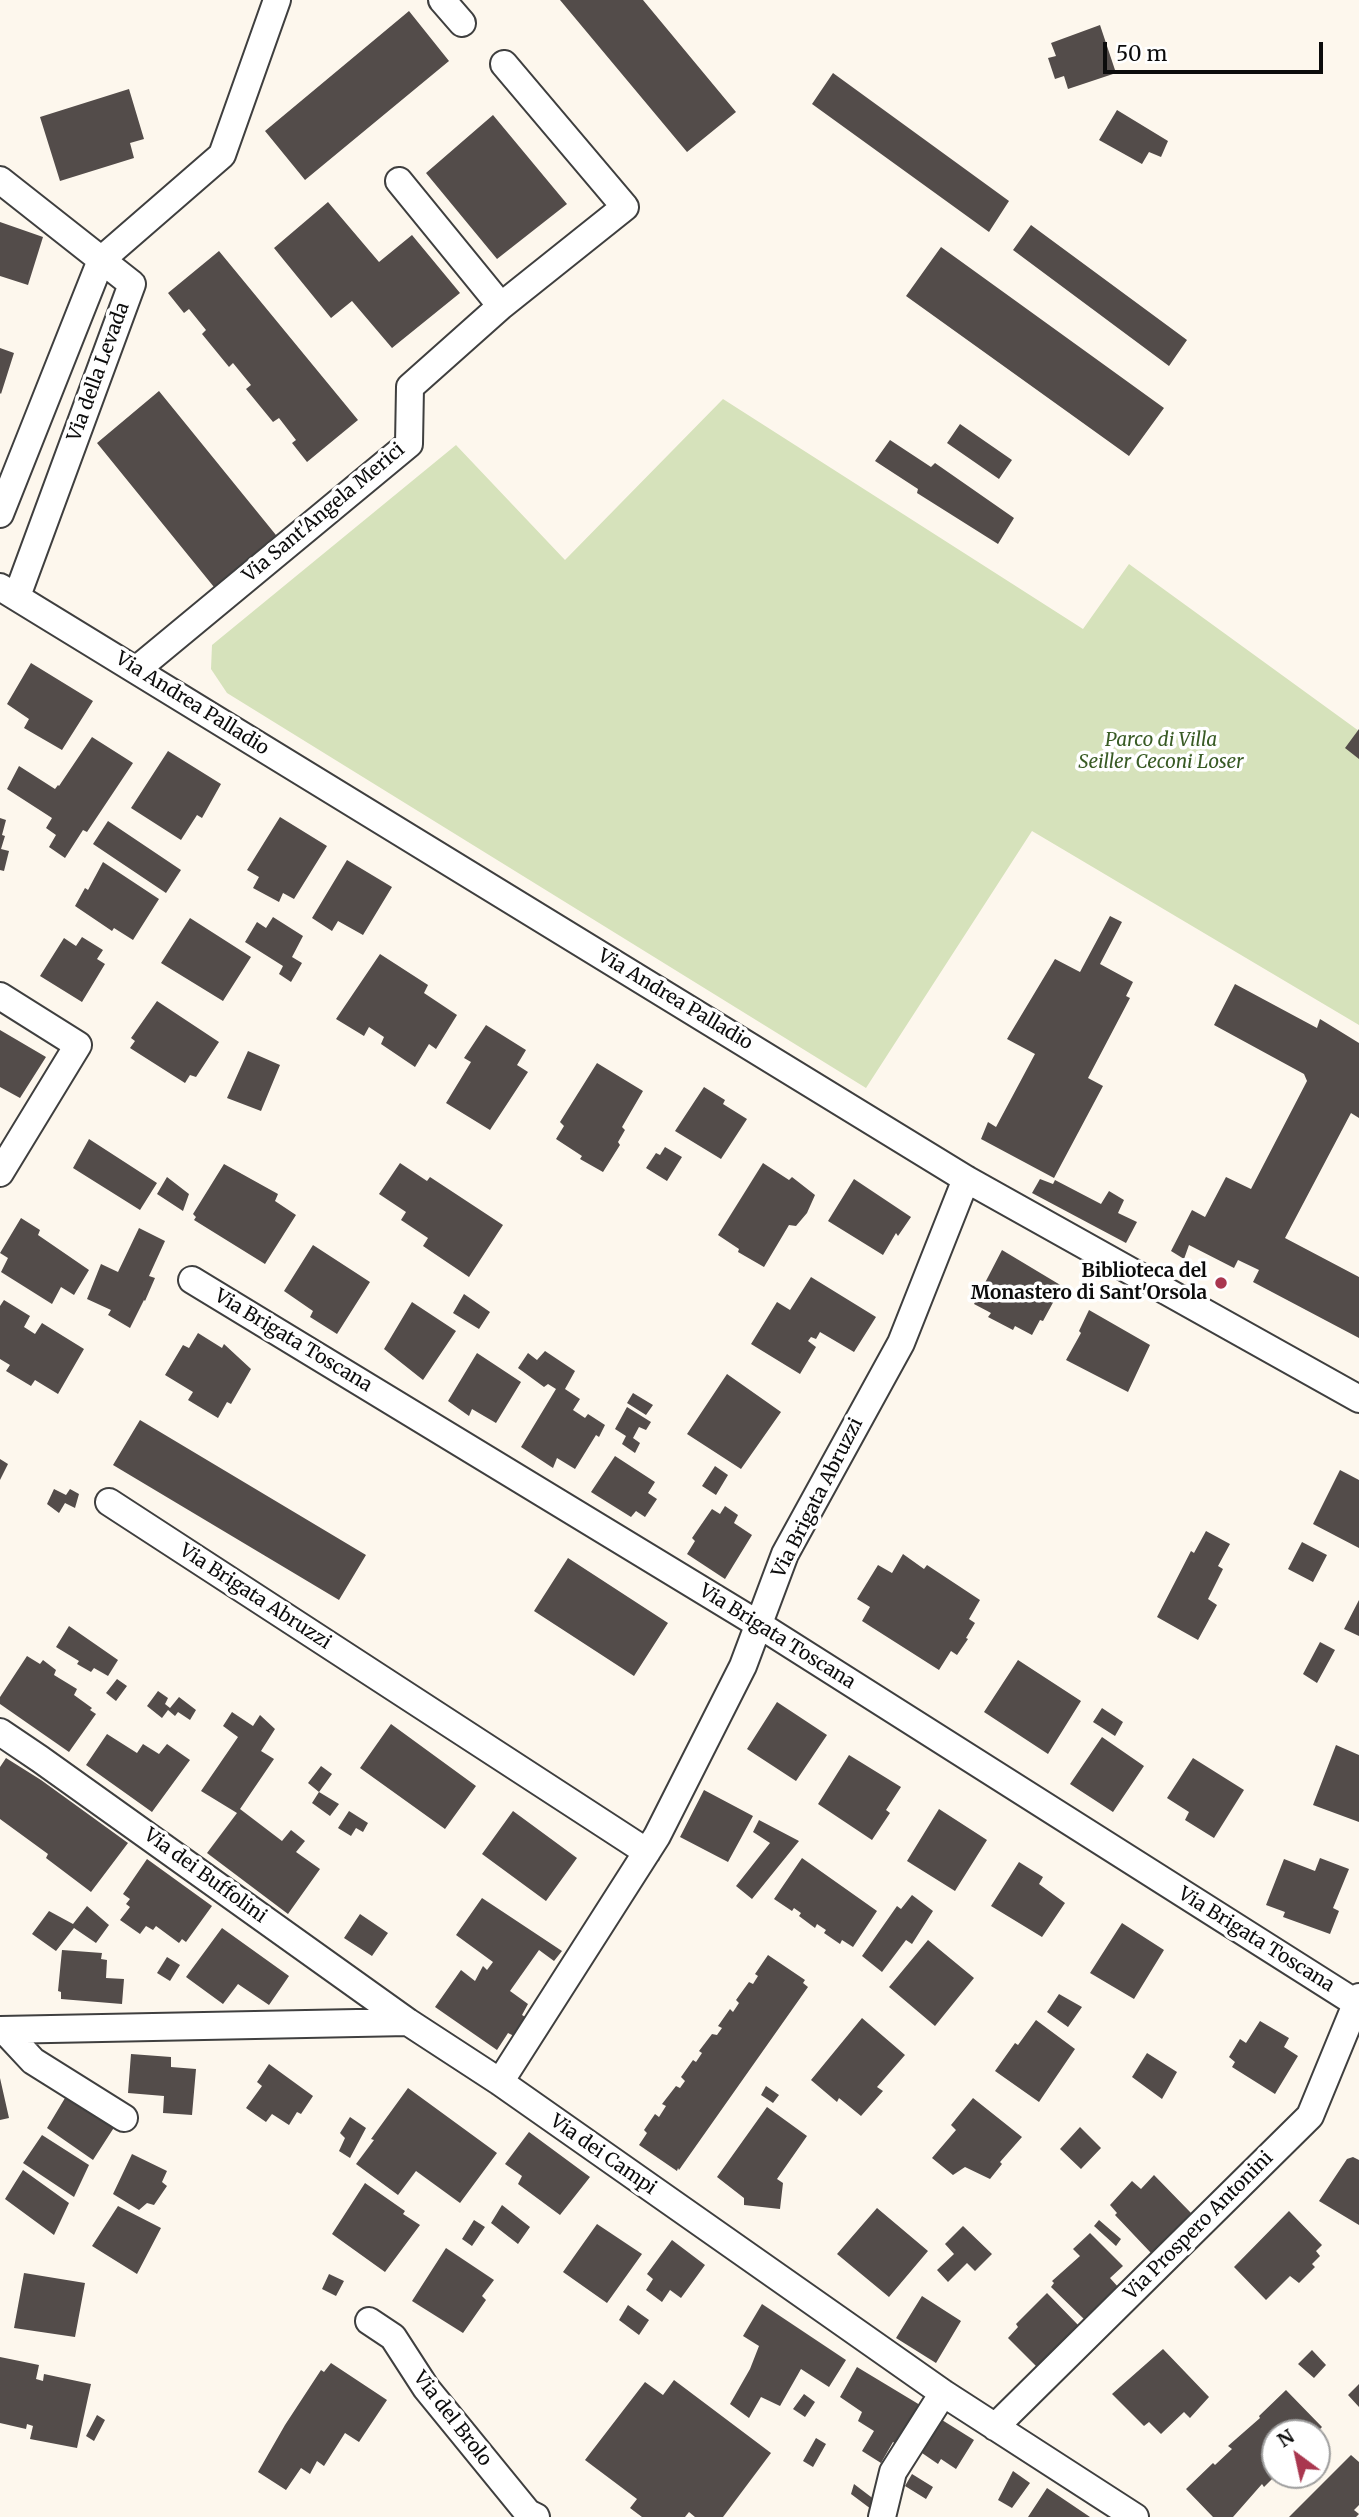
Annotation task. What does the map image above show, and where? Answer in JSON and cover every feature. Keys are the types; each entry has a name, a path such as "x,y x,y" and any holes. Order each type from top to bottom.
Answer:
{"street":[{"path":"0,180 101,260 222,155 278,0"},
{"path":"442,0 462,23"},
{"name":"Via Sant'Angela Merici","path":"136,670 409,444 410,387 501,306 625,207 504,64"},
{"path":"399,181 501,306"},
{"name":"Via della Levada","path":"0,514 101,260 132,284 8,592"},
{"name":"Via Andrea Palladio","path":"8,592 966,1178 1359,1399"},
{"path":"0,996 78,1045 0,1173"},
{"name":"Via Brigata Abruzzi","path":"500,2082 657,1836 737,1678 785,1554 901,1343 966,1178"},
{"name":"Via Brigata Toscana","path":"192,1280 758,1624 1358,2000"},
{"name":"Via Brigata Abruzzi","path":"109,1502 647,1852"},
{"name":"Via dei Buffolini","path":"0,1732 52,1766 408,2022"},
{"name":"Via Prospero Antonini","path":"995,2427 1310,2116 1358,2000"},
{"path":"2,2030 408,2022"},
{"name":"Via dei Campi","path":"408,2022 500,2082 943,2393 1135,2517"},
{"path":"2,2030 33,2061 124,2118"},
{"name":"Via del Brolo","path":"369,2321 393,2337 426,2388 528,2513 536,2517"},
{"path":"882,2517 893,2472 943,2393"}],"green space":[{"name":"Parco di Villa Seiller Ceconi Loser","path":"723,399 1083,629 1129,564 1359,731 1359,1025 1032,831 866,1088 227,693 211,669 212,645 456,445 565,560"}],"building":[{"path":"560,0 643,0 736,112 687,152"},
{"path":"409,11 449,61 305,180 265,131"},
{"path":"1100,25 1116,73 1068,89 1064,76 1055,79 1048,58 1056,56 1051,43"},
{"path":"833,73 1009,201 989,232 812,104"},
{"path":"129,89 144,139 130,143 134,158 60,181 40,117"},
{"path":"1117,110 1168,141 1161,157 1149,152 1142,164 1099,140"},
{"path":"493,115 567,204 497,259 426,173"},
{"path":"328,202 379,262 412,235 460,293 392,348 352,301 331,318 274,248"},
{"path":"0,222 43,237 28,285 0,276"},
{"path":"1031,225 1187,340 1169,366 1013,250"},
{"path":"941,247 1164,408 1129,456 906,296"},
{"path":"219,251 358,420 307,462 292,443 296,440 279,418 273,422 246,389 251,385 233,363 229,367 202,334 206,330 189,309 184,313 168,293"},
{"path":"0,348 14,353 1,394 0,393"},
{"path":"159,391 280,540 218,592 97,443"},
{"path":"960,424 1012,460 999,479 947,443"},
{"path":"890,440 931,467 935,463 1014,518 998,544 917,493 918,489 875,461"},
{"path":"31,663 93,701 62,750 24,728 29,719 7,704"},
{"path":"1359,729 1359,759 1345,748"},
{"path":"92,737 133,763 87,832 83,830 65,858 49,847 56,835 46,828 52,818 7,789 19,766 55,789"},
{"path":"168,751 221,784 202,818 197,815 181,840 131,808"},
{"path":"280,817 327,846 294,899 283,893 279,902 253,888 259,877 247,870"},
{"path":"0,818 6,820 1,849 9,851 4,871 0,870"},
{"path":"108,821 181,870 166,893 93,844"},
{"path":"347,860 392,887 363,935 338,921 332,931 312,918"},
{"path":"103,862 159,899 133,940 114,928 112,931 75,906 85,888 88,890"},
{"path":"1110,916 1122,922 1100,964 1133,982 1126,996 1130,998 1088,1078 1103,1086 1054,1178 981,1139 988,1122 996,1127 1035,1054 1007,1039 1055,959 1080,972"},
{"path":"273,917 303,936 292,957 302,963 291,982 279,974 283,966 245,942 257,922 266,928"},
{"path":"190,918 251,957 223,1001 161,963"},
{"path":"82,937 103,950 97,959 105,964 82,1002 40,976 64,938 76,946"},
{"path":"380,954 428,985 424,993 457,1015 436,1049 429,1044 415,1067 381,1044 384,1037 369,1027 364,1036 336,1019"},
{"path":"1235,984 1317,1028 1320,1019 1359,1043 1359,1118 1351,1113 1285,1238 1359,1277 1359,1338 1253,1282 1259,1270 1238,1260 1234,1268 1189,1245 1184,1259 1171,1251 1192,1210 1205,1217 1226,1177 1251,1189 1307,1081 1304,1074 1214,1025"},
{"path":"157,1001 219,1042 196,1077 190,1075 185,1083 130,1048 135,1041 131,1038"},
{"path":"486,1025 526,1050 517,1065 528,1072 490,1130 446,1103 471,1062 464,1058"},
{"path":"0,1030 46,1057 20,1098 0,1087"},
{"path":"248,1051 280,1065 261,1111 227,1098"},
{"path":"597,1063 643,1091 622,1127 625,1130 618,1142 620,1145 603,1172 580,1159 582,1156 556,1139 564,1126 560,1122"},
{"path":"704,1087 725,1100 723,1104 747,1119 721,1159 675,1131"},
{"path":"89,1139 157,1183 140,1210 73,1168"},
{"path":"665,1147 682,1157 667,1181 646,1168 656,1153 660,1155"},
{"path":"400,1163 427,1181 430,1177 503,1225 469,1277 423,1246 428,1238 401,1220 406,1212 379,1194"},
{"path":"763,1163 789,1180 792,1177 815,1195 807,1213 796,1226 789,1225 764,1267 738,1252 739,1249 718,1235"},
{"path":"224,1164 278,1194 275,1201 296,1215 265,1264 194,1220 196,1217 193,1214"},
{"path":"167,1177 189,1194 183,1211 157,1194"},
{"path":"854,1179 911,1217 898,1236 896,1233 883,1255 828,1221"},
{"path":"1040,1179 1053,1184 1055,1180 1101,1204 1109,1191 1124,1200 1118,1213 1137,1222 1126,1243 1032,1193"},
{"path":"21,1218 40,1230 38,1235 89,1270 74,1295 61,1287 52,1304 1,1272 8,1258 0,1253"},
{"path":"139,1228 165,1241 149,1276 155,1278 130,1328 108,1315 111,1310 87,1299 101,1264 118,1272"},
{"path":"313,1245 370,1282 337,1334 310,1317 313,1311 284,1291"},
{"path":"1002,1250 1062,1286 1032,1335 1015,1326 1013,1330 988,1317 991,1313 974,1304"},
{"path":"811,1277 876,1317 854,1352 820,1332 816,1339 811,1337 808,1341 816,1347 800,1374 751,1344 777,1302 790,1310"},
{"path":"464,1294 490,1312 479,1329 453,1313"},
{"path":"4,1300 30,1316 24,1327 35,1334 42,1323 84,1349 58,1394 35,1380 31,1386 6,1371 10,1365 0,1359 0,1306"},
{"path":"412,1302 456,1331 423,1380 384,1349"},
{"path":"1089,1310 1150,1345 1128,1392 1066,1360 1081,1333 1079,1331"},
{"path":"198,1333 222,1348 224,1344 251,1369 231,1404 227,1402 218,1418 188,1400 193,1392 165,1375 183,1345 189,1348"},
{"path":"545,1351 575,1371 565,1389 580,1399 573,1410 585,1418 588,1414 605,1425 575,1469 557,1458 553,1468 521,1447 556,1389 548,1384 544,1387 518,1368 528,1353 537,1360"},
{"path":"477,1353 521,1382 496,1423 472,1409 469,1416 448,1401"},
{"path":"727,1374 781,1412 741,1469 687,1434"},
{"path":"633,1393 653,1405 646,1415 627,1403"},
{"path":"627,1407 651,1422 646,1430 639,1427 633,1438 640,1443 635,1453 622,1444 626,1436 615,1429"},
{"path":"140,1420 366,1555 339,1600 113,1465"},
{"path":"615,1456 655,1482 648,1493 657,1499 645,1517 636,1511 631,1517 591,1492"},
{"path":"0,1459 8,1464 0,1480"},
{"path":"715,1466 728,1475 716,1495 702,1486"},
{"path":"1340,1470 1359,1480 1359,1548 1313,1524"},
{"path":"54,1489 66,1495 70,1489 79,1494 75,1508 65,1503 59,1513 47,1504"},
{"path":"725,1506 738,1515 734,1523 752,1535 725,1579 687,1554 695,1541 692,1538 712,1509 720,1514"},
{"path":"1206,1531 1230,1544 1218,1566 1223,1569 1208,1599 1217,1605 1198,1640 1157,1617 1191,1551 1194,1553"},
{"path":"1302,1542 1327,1555 1313,1582 1288,1569"},
{"path":"903,1554 924,1569 927,1565 980,1600 969,1619 975,1623 966,1638 968,1639 957,1655 951,1651 939,1670 862,1621 870,1607 857,1599 878,1565 892,1573"},
{"path":"568,1558 668,1623 634,1676 534,1611"},
{"path":"1359,1600 1359,1636 1344,1629"},
{"path":"69,1626 118,1660 108,1676 94,1668 91,1672 56,1647"},
{"path":"1320,1642 1335,1650 1317,1683 1303,1674"},
{"path":"27,1656 40,1664 43,1660 56,1670 54,1675 77,1689 74,1695 96,1714 69,1752 0,1704 0,1697"},
{"path":"1018,1660 1081,1701 1048,1754 984,1712"},
{"path":"117,1679 127,1686 116,1701 106,1693"},
{"path":"158,1691 168,1698 165,1704 170,1708 179,1697 196,1710 190,1720 178,1712 175,1716 168,1710 162,1718 147,1706"},
{"path":"777,1702 827,1735 796,1781 747,1749"},
{"path":"1102,1708 1123,1722 1115,1736 1093,1722"},
{"path":"232,1712 253,1726 260,1715 275,1729 261,1751 274,1759 240,1809 282,1841 291,1830 305,1841 296,1852 320,1869 288,1914 207,1853 237,1813 201,1791 238,1737 223,1726"},
{"path":"391,1724 476,1786 445,1829 360,1768"},
{"path":"107,1734 137,1753 143,1744 159,1754 167,1744 190,1760 152,1812 86,1765"},
{"path":"1102,1737 1144,1766 1113,1812 1070,1784"},
{"path":"1336,1745 1359,1755 1359,1822 1313,1805"},
{"path":"849,1755 901,1787 886,1810 890,1813 872,1840 818,1804"},
{"path":"6,1758 128,1843 91,1892 46,1858 48,1854 0,1819 0,1767"},
{"path":"1193,1758 1244,1790 1214,1838 1185,1820 1189,1812 1167,1798"},
{"path":"321,1766 332,1774 319,1792 308,1783"},
{"path":"704,1790 753,1816 728,1862 680,1837"},
{"path":"319,1792 339,1804 330,1816 312,1803"},
{"path":"939,1809 987,1840 955,1891 907,1861"},
{"path":"349,1811 368,1823 363,1832 356,1828 351,1836 338,1828"},
{"path":"513,1811 577,1858 546,1901 482,1854"},
{"path":"759,1820 799,1841 752,1899 736,1886 770,1843 753,1832"},
{"path":"802,1858 877,1911 853,1947 842,1940 840,1944 824,1933 826,1930 817,1924 815,1928 799,1916 801,1913 794,1908 792,1911 774,1899"},
{"path":"1320,1858 1349,1869 1333,1908 1339,1911 1330,1934 1283,1917 1285,1912 1266,1905 1284,1859 1315,1871"},
{"path":"147,1859 212,1906 186,1942 182,1939 179,1943 156,1926 153,1930 146,1926 140,1934 120,1920 130,1907 126,1904 130,1899 123,1894"},
{"path":"1019,1862 1043,1877 1039,1884 1065,1903 1042,1937 991,1906"},
{"path":"912,1895 933,1911 912,1944 906,1940 882,1972 862,1956 897,1906 901,1909"},
{"path":"482,1898 562,1951 554,1961 539,1950 510,1991 528,2004 522,2015 530,2020 518,2038 508,2033 497,2050 435,2007 461,1970 475,1981 483,1966 487,1970 493,1962 456,1935"},
{"path":"87,1906 109,1925 96,1943 74,1928 56,1951 32,1934 49,1911 73,1924"},
{"path":"360,1914 388,1933 372,1956 344,1938"},
{"path":"1122,1923 1164,1950 1134,1999 1090,1973"},
{"path":"222,1928 289,1976 269,2005 238,1984 223,2004 186,1977"},
{"path":"928,1940 974,1978 935,2026 889,1987"},
{"path":"62,1950 102,1953 101,1959 107,1960 106,1978 124,1979 122,2004 61,1999 61,1992 58,1991"},
{"path":"768,1955 805,1980 803,1983 808,1987 677,2171 639,2145 647,2133 644,2130 655,2114 659,2117 666,2106 662,2104 676,2086 680,2088 685,2081 681,2077 693,2060 696,2062 702,2053 699,2051 712,2034 717,2035 722,2028 718,2026 730,2009 733,2012 739,2003 736,2000 749,1982 753,1984 758,1976 755,1974"},
{"path":"167,1957 180,1965 170,1981 157,1973"},
{"path":"1059,1994 1082,2007 1068,2027 1047,2012"},
{"path":"862,2018 905,2055 877,2087 883,2091 861,2116 839,2098 837,2102 811,2080"},
{"path":"1036,2020 1075,2049 1039,2102 995,2071"},
{"path":"1260,2021 1289,2038 1284,2047 1298,2056 1275,2094 1232,2067 1235,2062 1229,2057 1240,2039 1246,2043"},
{"path":"1147,2053 1177,2072 1162,2099 1132,2077"},
{"path":"131,2054 171,2057 171,2067 196,2069 192,2115 163,2113 164,2096 128,2093"},
{"path":"269,2064 313,2096 301,2114 297,2112 289,2125 272,2114 266,2122 246,2108 262,2086 257,2082"},
{"path":"0,2078 9,2118 0,2120"},
{"path":"766,2086 779,2095 773,2103 761,2095"},
{"path":"408,2088 497,2153 460,2203 416,2171 398,2195 356,2164"},
{"path":"65,2098 115,2126 93,2160 47,2128"},
{"path":"973,2098 1022,2137 1000,2162 1002,2164 990,2179 965,2167 953,2175 932,2158 956,2130 951,2125"},
{"path":"767,2107 807,2136 777,2179 783,2183 780,2209 744,2205 744,2198 717,2177"},
{"path":"350,2117 366,2128 350,2158 339,2151 345,2138 340,2133"},
{"path":"1080,2127 1101,2148 1081,2169 1060,2149"},
{"path":"529,2132 590,2177 560,2215 518,2184 522,2176 505,2164"},
{"path":"42,2135 89,2165 74,2197 23,2163"},
{"path":"132,2154 167,2171 162,2182 167,2186 154,2205 147,2203 139,2210 113,2194"},
{"path":"1353,2157 1359,2160 1359,2225 1319,2201 1347,2159"},
{"path":"23,2170 69,2203 54,2235 5,2199"},
{"path":"1154,2175 1191,2213 1151,2253 1115,2215 1117,2213 1110,2205 1132,2181 1141,2189"},
{"path":"365,2183 420,2225 385,2272 332,2234"},
{"path":"502,2205 530,2227 518,2244 491,2223"},
{"path":"118,2206 161,2228 137,2274 92,2246"},
{"path":"877,2208 928,2251 889,2297 837,2254"},
{"path":"1289,2211 1322,2245 1316,2251 1320,2256 1312,2264 1315,2267 1299,2283 1290,2276 1266,2300 1234,2267"},
{"path":"474,2220 485,2227 472,2246 462,2239"},
{"path":"1099,2220 1121,2239 1116,2246 1094,2226"},
{"path":"597,2224 642,2254 607,2303 563,2272"},
{"path":"963,2226 992,2254 975,2271 967,2263 948,2282 937,2270 954,2254 945,2244"},
{"path":"1090,2233 1123,2266 1110,2278 1119,2288 1085,2320 1051,2287 1054,2283 1052,2281 1080,2256 1073,2249"},
{"path":"672,2240 705,2265 681,2298 670,2290 662,2302 646,2290 653,2279 647,2274"},
{"path":"446,2248 494,2280 482,2296 486,2300 463,2333 412,2301"},
{"path":"24,2273 85,2283 75,2337 14,2328"},
{"path":"329,2274 344,2281 336,2296 322,2289"},
{"path":"1047,2293 1080,2327 1037,2367 1008,2338 1018,2327 1016,2324"},
{"path":"922,2296 961,2321 936,2363 896,2338"},
{"path":"762,2304 846,2360 829,2387 801,2369 780,2406 761,2397 749,2418 730,2404 750,2369 759,2346 743,2336"},
{"path":"628,2305 649,2320 639,2335 619,2320"},
{"path":"1163,2349 1209,2397 1190,2418 1184,2412 1161,2434 1149,2422 1144,2426 1112,2394"},
{"path":"1312,2350 1326,2365 1314,2378 1298,2364"},
{"path":"0,2357 39,2365 36,2379 43,2381 44,2374 91,2384 77,2448 30,2439 33,2426 27,2424 26,2429 0,2423"},
{"path":"331,2363 387,2400 359,2442 345,2433 324,2466 317,2461 310,2474 301,2468 286,2490 258,2472 321,2370 324,2372"},
{"path":"857,2367 920,2405 881,2463 862,2451 874,2431 858,2421 862,2412 840,2397"},
{"path":"674,2380 771,2453 723,2517 695,2517 689,2512 685,2517 642,2517 630,2508 637,2499 585,2460 645,2382 663,2395"},
{"path":"1359,2384 1359,2407 1348,2395"},
{"path":"1286,2390 1314,2419 1261,2419 1261,2485 1233,2517 1213,2517 1186,2489 1232,2449 1228,2446 1260,2418"},
{"path":"804,2394 815,2402 805,2417 793,2409"},
{"path":"97,2415 105,2420 94,2441 86,2436"},
{"path":"942,2420 974,2440 956,2469 941,2459 938,2464 922,2453"},
{"path":"816,2438 826,2444 813,2467 803,2461"},
{"path":"1351,2455 1359,2462 1359,2505 1354,2510 1359,2514 1356,2517 1289,2517 1317,2489 1331,2489 1331,2475"},
{"path":"1013,2471 1030,2483 1012,2508 998,2500"},
{"path":"912,2474 933,2487 926,2499 905,2486"},
{"path":"854,2484 875,2500 871,2509 851,2494"},
{"path":"1047,2488 1090,2517 1028,2517"}],"place":[{"name":"Biblioteca del Monastero di Sant'Orsola","path":"1221,1283"}]}
